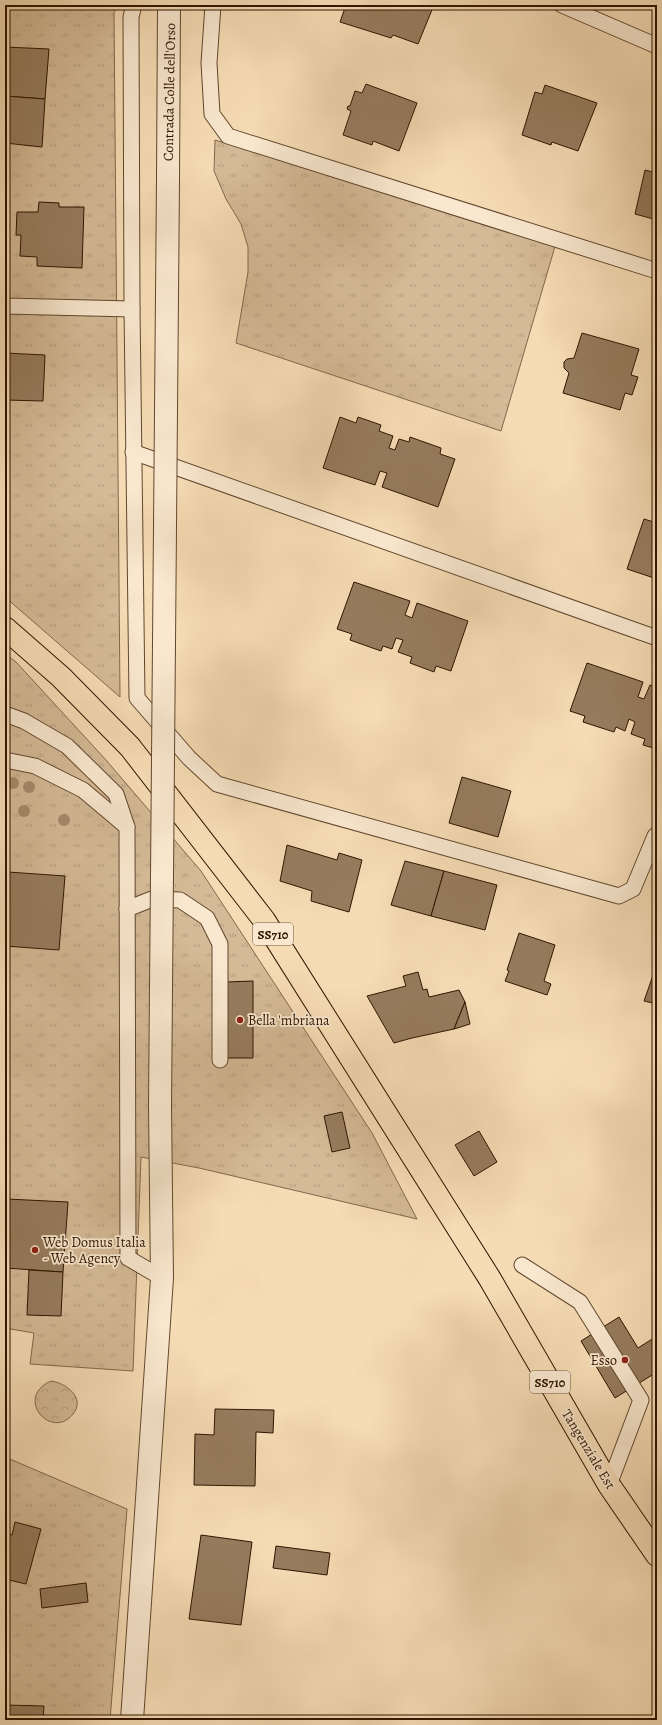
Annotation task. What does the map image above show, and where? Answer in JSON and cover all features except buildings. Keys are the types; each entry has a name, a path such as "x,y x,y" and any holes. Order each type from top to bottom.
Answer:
{"main road":[{"name":"Tangenziale Est","path":"5,628 61,677 130,747 264,920 490,1279 610,1485 657,1555"}],"street":[{"name":"Contrada Colle dell'Orso","path":"132,1720 162,1278 160,1106 170,5"}],"lane":[{"path":"134,5 131,17 132,309 137,698 189,758 217,784 619,896 633,889 657,834"},
{"path":"213,5 209,63 212,114 228,136 657,271"},
{"path":"562,5 657,46"},
{"path":"5,306 132,309"},
{"path":"133,452 657,638"},
{"path":"5,714 24,721 67,746 116,794 127,827 128,1258 162,1278"},
{"path":"5,760 35,766 83,790 127,827"},
{"path":"127,909 152,900 180,900 207,918 220,944 220,1060"},
{"path":"522,1265 580,1302 641,1400 610,1485"}],"green space":[{"path":"5,5 117,5 114,13 120,697 5,597"},
{"path":"215,140 556,243 501,431 236,343 248,272 248,247 241,224 226,199 214,171"},
{"path":"5,654 16,662 106,760 201,871 372,1133 417,1219 199,1168 141,1157 133,1371 30,1364 34,1333 5,1328"},
{"path":"51,1381 57,1382 68,1388 76,1397 77,1402 73,1414 64,1421 55,1423 47,1420 40,1414 36,1406 35,1397 40,1388"},
{"path":"5,1457 127,1509 110,1720 5,1720"}],"place":[{"name":"Bella 'mbriana","path":"240,1020"},
{"name":"Web Domus Italia - Web Agency","path":"35,1250"},
{"name":"Esso","path":"625,1360"}]}
